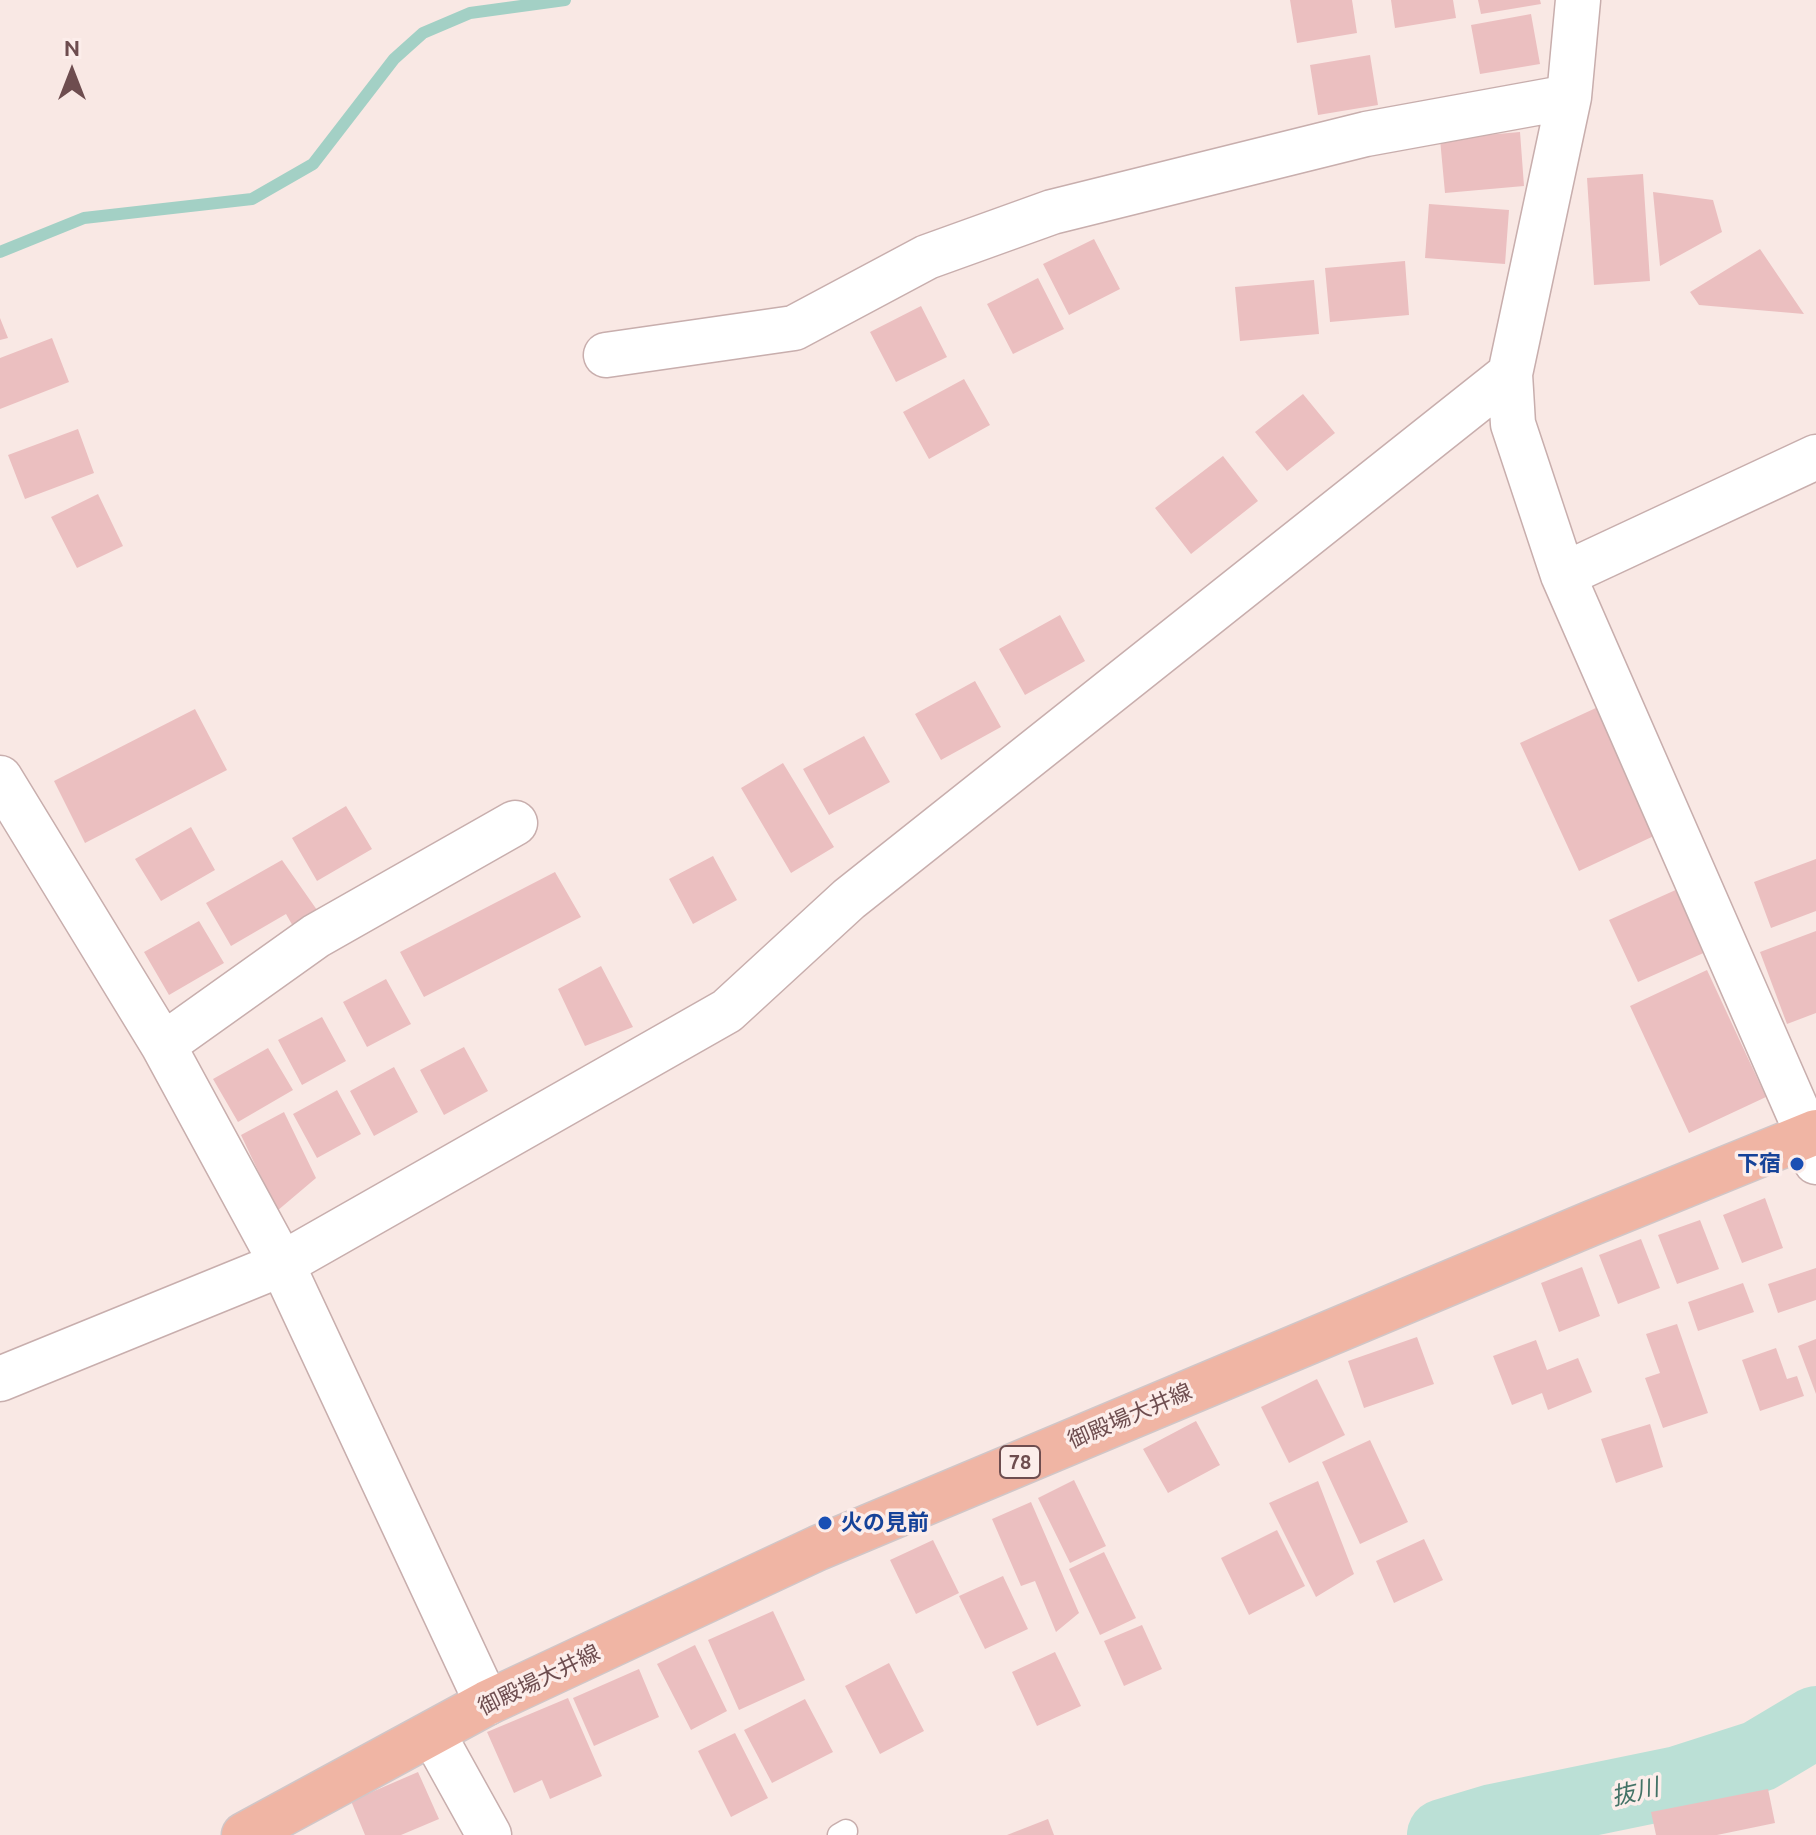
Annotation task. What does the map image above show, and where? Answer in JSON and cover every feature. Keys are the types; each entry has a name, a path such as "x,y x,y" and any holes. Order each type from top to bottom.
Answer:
{"main road":[{"name":"御殿場大井線","path":"244,1835 487,1703 818,1548 1563,1235 1813,1143"}],"street":[{"path":"1578,0 1569,97 1510,374 1513,424 1563,575 1813,1143"},
{"path":"606,355 794,328 927,257 1052,212 1366,134 1569,97"},
{"path":"0,1379 282,1264 727,1011 849,899 1510,374"},
{"path":"1563,575 1816,457"},
{"path":"0,778 163,1045 282,1264 487,1703"},
{"path":"163,1045 316,936 515,823"},
{"path":"433,1734 489,1835"}],"building":[{"path":"1290,0 1352,0 1357,33 1297,43"},
{"path":"1391,0 1453,0 1456,18 1395,28"},
{"path":"1478,0 1540,0 1541,4 1481,14"},
{"path":"1531,14 1540,64 1480,74 1471,25"},
{"path":"1370,55 1378,105 1318,115 1310,65"},
{"path":"1520,132 1524,186 1445,193 1440,139"},
{"path":"1643,174 1650,281 1594,285 1587,178"},
{"path":"1653,192 1713,200 1722,232 1660,266"},
{"path":"1429,204 1509,210 1505,264 1425,258"},
{"path":"1094,239 1120,289 1069,315 1043,264"},
{"path":"1760,249 1804,314 1699,305 1690,292"},
{"path":"1405,261 1409,315 1330,322 1325,268"},
{"path":"1038,278 1064,329 1013,354 987,304"},
{"path":"1314,280 1319,334 1240,341 1235,287"},
{"path":"921,306 947,357 896,382 870,332"},
{"path":"0,318 8,338 0,340"},
{"path":"52,338 69,382 0,409 0,358"},
{"path":"964,379 990,425 929,459 903,412"},
{"path":"1303,394 1335,433 1287,471 1255,432"},
{"path":"78,429 94,473 25,499 8,455"},
{"path":"1223,456 1258,501 1191,554 1155,508"},
{"path":"98,494 123,546 77,568 51,517"},
{"path":"1060,615 1085,661 1025,695 999,649"},
{"path":"975,681 1001,727 941,760 915,714"},
{"path":"1598,707 1656,835 1579,871 1520,743"},
{"path":"195,709 227,770 85,843 54,781"},
{"path":"864,736 890,782 829,815 803,769"},
{"path":"783,763 834,847 791,873 741,788"},
{"path":"346,806 372,849 317,881 292,838"},
{"path":"191,827 215,870 161,901 135,859"},
{"path":"713,856 737,900 693,924 669,879"},
{"path":"1816,859 1816,911 1771,928 1754,882"},
{"path":"282,860 317,910 294,928 286,914 231,946 206,903"},
{"path":"555,872 581,917 424,997 400,952"},
{"path":"1680,888 1708,951 1638,982 1609,920"},
{"path":"199,921 224,963 169,995 144,952"},
{"path":"1816,931 1816,1013 1787,1024 1760,952"},
{"path":"601,966 633,1027 585,1046 558,989"},
{"path":"1707,970 1766,1097 1689,1133 1630,1006"},
{"path":"386,979 411,1024 367,1047 343,1002"},
{"path":"322,1017 346,1061 302,1085 278,1040"},
{"path":"464,1047 488,1091 444,1115 420,1070"},
{"path":"268,1048 293,1090 238,1122 213,1079"},
{"path":"394,1067 418,1112 374,1136 350,1091"},
{"path":"337,1090 361,1134 317,1158 293,1114"},
{"path":"284,1112 316,1178 277,1211 241,1135"},
{"path":"1765,1198 1783,1248 1742,1263 1723,1215"},
{"path":"1700,1220 1719,1269 1677,1284 1658,1235"},
{"path":"1641,1239 1660,1288 1618,1304 1599,1255"},
{"path":"1582,1267 1600,1316 1559,1332 1541,1283"},
{"path":"1816,1268 1816,1300 1778,1313 1768,1284"},
{"path":"1743,1283 1754,1312 1698,1331 1688,1302"},
{"path":"1677,1324 1708,1413 1663,1428 1645,1378 1660,1373 1646,1334"},
{"path":"1417,1337 1434,1384 1364,1408 1348,1361"},
{"path":"1816,1339 1816,1394 1798,1346"},
{"path":"1536,1340 1547,1370 1578,1358 1592,1392 1548,1410 1542,1393 1512,1405 1493,1356"},
{"path":"1776,1348 1787,1379 1797,1376 1804,1396 1760,1411 1742,1360"},
{"path":"1317,1379 1345,1435 1289,1463 1261,1407"},
{"path":"1196,1421 1220,1465 1168,1493 1143,1449"},
{"path":"1650,1424 1663,1467 1616,1483 1601,1439"},
{"path":"1370,1440 1408,1522 1360,1544 1322,1462"},
{"path":"1074,1480 1106,1546 1070,1563 1038,1498"},
{"path":"1318,1481 1354,1574 1316,1597 1269,1503"},
{"path":"1031,1502 1079,1613 1056,1632 1035,1581 1021,1586 992,1519"},
{"path":"1277,1530 1305,1586 1249,1615 1221,1558"},
{"path":"1424,1539 1443,1580 1394,1603 1376,1561"},
{"path":"933,1540 959,1593 916,1614 890,1560"},
{"path":"1104,1552 1136,1618 1100,1635 1069,1569"},
{"path":"1003,1576 1028,1629 985,1649 959,1596"},
{"path":"773,1611 805,1680 739,1710 708,1640"},
{"path":"1142,1625 1162,1669 1124,1686 1104,1641"},
{"path":"695,1645 727,1711 691,1730 657,1664"},
{"path":"1055,1652 1081,1706 1037,1726 1012,1672"},
{"path":"889,1663 924,1731 880,1754 845,1686"},
{"path":"639,1669 659,1717 594,1746 573,1698"},
{"path":"568,1698 602,1776 550,1799 542,1780 514,1793 487,1732"},
{"path":"805,1699 833,1752 772,1783 744,1730"},
{"path":"735,1733 768,1798 731,1817 698,1751"},
{"path":"418,1772 439,1819 401,1835 365,1835 351,1801"},
{"path":"1768,1789 1775,1823 1717,1835 1656,1835 1651,1812"},
{"path":"1048,1819 1054,1835 1007,1835"}],"waterway":[{"path":"0,252 84,218 252,199 313,164 394,59 423,33 470,13 565,0"},
{"name":"抜川","path":"1443,1835 1493,1820 1678,1782 1759,1756 1816,1722"}],"place":[{"name":"下宿","path":"1797,1164"},
{"name":"火の見前","path":"825,1523"}]}
